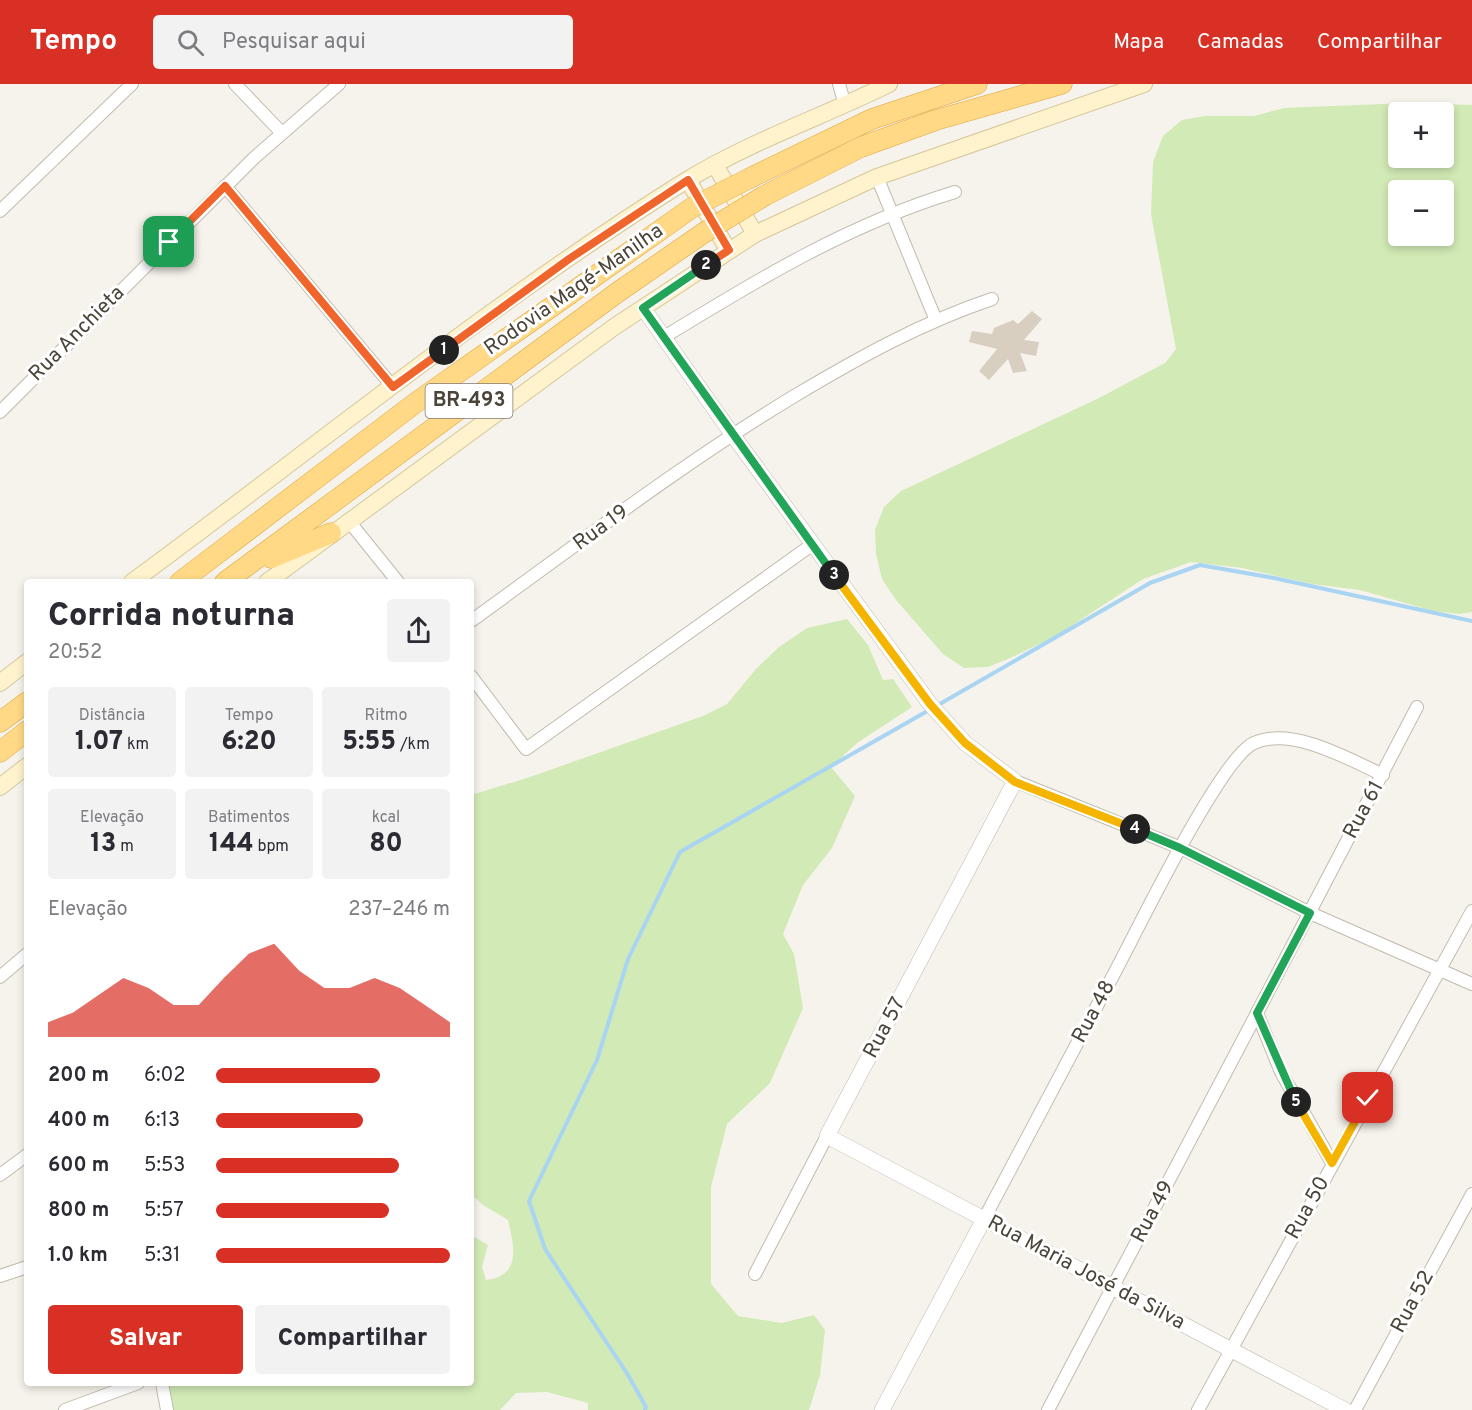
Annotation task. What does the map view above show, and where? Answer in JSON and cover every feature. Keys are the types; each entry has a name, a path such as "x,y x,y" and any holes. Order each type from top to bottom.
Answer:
{"highway":[{"name":"Rodovia Magé-Manilha","path":"231,578 618,292 705,232 764,196 861,147 981,106 1062,84"},
{"name":"Rodovia Magé-Manilha","path":"184,579 423,397 693,207 872,119 975,85"},
{"path":"231,578 331,533"},
{"path":"0,722 24,704"},
{"path":"0,752 24,733"}],"main road":[{"path":"845,105 889,84"},
{"path":"271,579 348,520 643,308 755,234 877,177 1144,84"},
{"name":"BR-493","path":"136,579 569,259 714,165 792,125 845,105"},
{"path":"714,165 755,234"},
{"path":"688,180 729,250"},
{"path":"0,683 24,664"},
{"path":"0,787 24,768"}],"street":[{"path":"0,211 132,84"},
{"path":"235,84 281,132"},
{"name":"Rua Anchieta","path":"0,411 225,186 281,132 339,84"},
{"path":"839,84 845,105"},
{"path":"877,177 935,318"},
{"path":"225,186 393,387"},
{"path":"664,337 841,235 893,213 955,192"},
{"name":"Rua 19","path":"474,619 732,434 840,369 935,318 992,299"},
{"path":"643,308 732,434 930,704 965,743 1015,782 1180,848 1310,913 1472,984"},
{"path":"348,520 396,579"},
{"path":"474,680 526,749 813,544"},
{"name":"Rua 61","path":"1257,1013 1417,707"},
{"name":"Rua 48","path":"882,1410 1180,848 1216,787 1243,749 1257,741 1285,739 1329,749 1383,775"},
{"name":"Rua 57","path":"755,1274 1015,782"},
{"name":"Rua 50","path":"1198,1410 1472,911"},
{"path":"0,977 24,957"},
{"path":"1257,1013 1281,1072 1332,1163"},
{"name":"Rua 49","path":"1048,1410 1257,1013"},
{"name":"Rua Maria José da Silva","path":"827,1136 1345,1410"},
{"path":"0,1175 24,1157"},
{"name":"Rua 52","path":"1355,1410 1472,1194"},
{"path":"0,1276 24,1268"},
{"path":"65,1410 130,1386"},
{"path":"163,1386 167,1410"}],"green space":[{"path":"1388,104 1388,168 1454,168 1454,104 1472,105 1472,612 1459,614 1433,611 1360,590 1312,584 1242,568 1191,562 1143,579 1056,636 1010,658 988,667 964,668 943,654 896,600 882,579 876,554 875,530 884,507 901,491 1099,398 1165,363 1176,349 1151,214 1153,162 1163,136 1182,120 1205,116 1254,116 1284,108"},
{"path":"847,619 868,645 883,680 893,679 912,707 857,743 831,767 855,796 832,848 803,885 783,934 794,954 803,1008 770,1083 727,1124 711,1187 711,1284 738,1316 782,1323 814,1315 825,1330 820,1375 809,1410 588,1410 588,1403 547,1392 516,1393 500,1410 172,1410 168,1386 474,1386 474,1237 488,1245 482,1267 486,1280 505,1273 513,1258 513,1249 508,1220 474,1197 474,794 530,777 703,716 727,704 756,669 779,647 807,628"}],"building":[{"path":"1032,311 1042,319 1024,340 1039,342 1036,356 1020,353 1027,371 1013,373 1008,359 989,380 979,371 997,349 969,342 972,331 992,334 994,328 1013,320 1018,324"}],"waterway":[{"path":"938,705 1150,583 1200,565 1274,578 1472,621"},
{"path":"645,1410 646,1407 628,1375 545,1249 529,1201 597,1060 628,959 680,852 931,709"}],"route":[{"path":"169,242 225,186 393,387 569,259 688,180 729,250 643,308 876,633 930,704 965,743 1015,782 1180,848 1310,913 1257,1013 1281,1072 1312,1131 1332,1163 1368,1098"}]}
